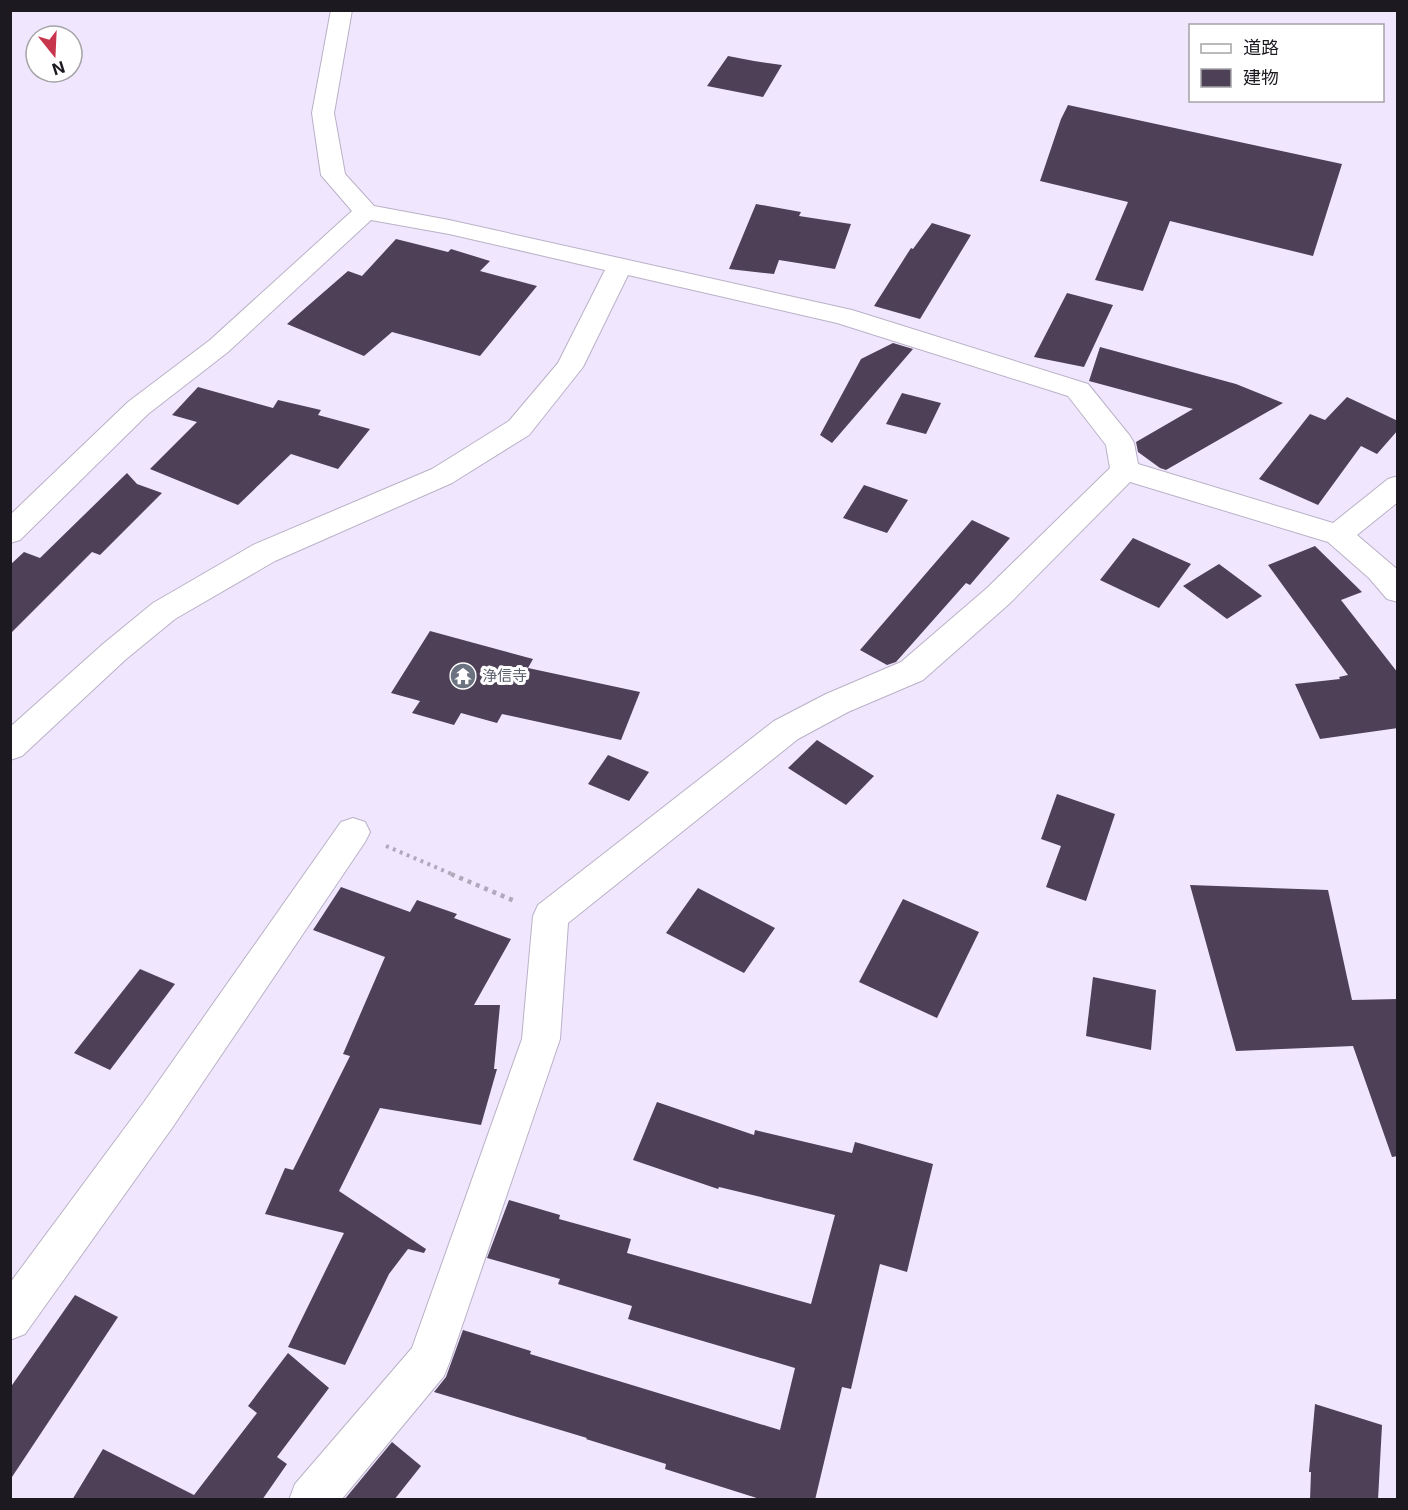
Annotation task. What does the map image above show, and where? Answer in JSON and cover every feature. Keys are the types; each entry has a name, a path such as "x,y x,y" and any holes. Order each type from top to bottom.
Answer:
{"street":[{"path":"342,10 323,113 333,175 366,212 448,227 843,316 1078,390 1120,443 1125,470"},
{"path":"10,533 138,408 219,346 366,212"},
{"path":"10,747 114,652 164,611 264,553 442,476 519,428 570,367 619,267"},
{"path":"1125,470 1338,535 1392,577"},
{"path":"311,1500 429,1361 541,1039 551,916 786,730 837,703 912,672 998,596 1125,470"},
{"path":"1338,535 1398,486"},
{"path":"10,1319 158,1115 353,832"}],"path":[{"path":"353,832 551,916"}],"building":[{"path":"728,56 782,65 763,97 707,86"},
{"path":"1068,105 1342,164 1313,256 1170,221 1143,291 1095,280 1128,202 1040,181"},
{"path":"756,204 801,212 799,216 851,224 835,269 779,260 774,274 729,269"},
{"path":"932,223 971,235 920,319 874,306 911,248 913,249"},
{"path":"396,239 448,252 451,249 490,261 480,271 537,286 480,356 392,332 364,356 287,324 348,271 362,276"},
{"path":"1067,293 1113,305 1084,367 1034,357"},
{"path":"893,343 913,349 832,443 820,435 861,359"},
{"path":"1100,347 1236,384 1283,403 1166,470 1138,452 1136,442 1193,409 1089,381"},
{"path":"198,387 273,408 278,400 321,410 318,415 370,429 338,469 291,454 238,505 150,469 197,422 172,415"},
{"path":"902,393 941,403 926,434 886,424"},
{"path":"1347,397 1398,421 1398,430 1377,454 1361,446 1318,505 1259,479 1310,414 1325,420"},
{"path":"127,473 137,484 162,493 100,555 92,552 10,634 10,565 24,552 40,558"},
{"path":"864,485 908,500 887,533 843,518"},
{"path":"972,520 1010,538 970,585 966,583 896,662 887,665 860,650"},
{"path":"1133,538 1191,564 1159,608 1100,580"},
{"path":"1315,546 1362,592 1341,600 1398,673 1398,728 1320,739 1295,684 1340,679 1339,677 1348,675 1268,565"},
{"path":"1219,564 1262,596 1227,619 1183,586"},
{"path":"430,631 533,659 528,668 640,692 621,740 502,714 497,723 461,713 454,725 412,713 420,701 391,693"},
{"path":"817,740 874,776 846,805 788,768"},
{"path":"608,755 649,772 629,801 588,784"},
{"path":"1057,794 1115,814 1086,901 1046,887 1061,846 1041,839"},
{"path":"1190,885 1328,890 1352,1000 1398,999 1398,1156 1392,1157 1353,1046 1236,1051"},
{"path":"341,887 410,912 417,900 457,914 454,918 511,939 474,1005 500,1005 494,1069 497,1069 481,1125 380,1108 339,1191 426,1249 424,1253 408,1249 389,1274 345,1365 288,1347 344,1233 265,1214 285,1168 293,1170 350,1056 343,1054 385,957 313,930"},
{"path":"698,888 775,928 744,973 666,933"},
{"path":"903,899 979,932 937,1018 859,982"},
{"path":"140,969 175,984 110,1070 74,1053"},
{"path":"1093,977 1156,990 1151,1050 1086,1036"},
{"path":"657,1102 754,1135 755,1130 852,1153 855,1142 933,1164 907,1272 880,1264 851,1389 842,1387 815,1500 763,1500 665,1469 666,1464 587,1438 434,1392 446,1377 463,1330 531,1351 530,1354 780,1430 795,1368 628,1319 632,1306 558,1284 560,1279 487,1258 509,1200 560,1215 559,1219 631,1239 627,1253 811,1304 835,1215 719,1187 718,1189 633,1160"},
{"path":"75,1295 118,1317 10,1480 10,1388"},
{"path":"288,1353 329,1388 277,1457 287,1464 262,1500 72,1500 103,1449 194,1495 257,1413 248,1406"},
{"path":"1315,1404 1382,1425 1378,1500 1310,1500 1311,1472 1309,1472"},
{"path":"392,1442 421,1466 394,1500 344,1500"}],"place":[{"name":"浄信寺","path":"463,676"}]}
